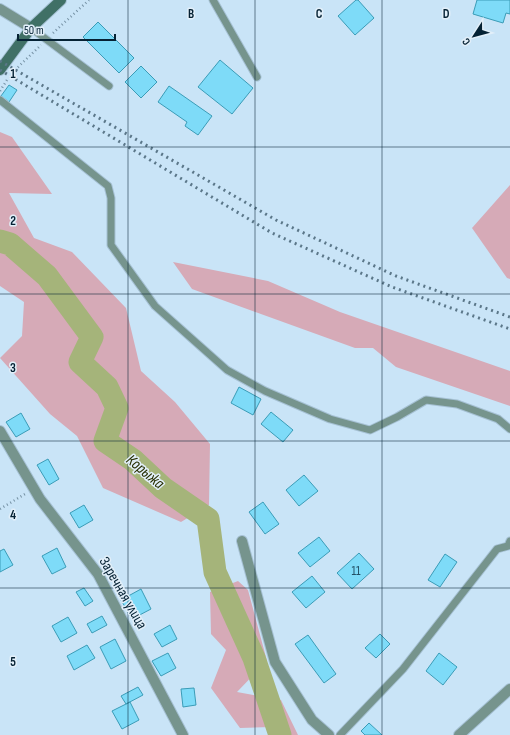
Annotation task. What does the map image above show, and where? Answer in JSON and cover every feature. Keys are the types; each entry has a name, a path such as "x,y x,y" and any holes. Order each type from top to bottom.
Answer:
{"main road":[{"path":"0,70 31,28 61,0"}],"street":[{"path":"0,9 31,28"},
{"name":"Заречная улица","path":"0,432 40,499 98,574 183,735"},
{"path":"242,540 276,662 312,720 328,735"},
{"path":"459,735 510,689"}],"lane":[{"path":"212,0 257,77"},
{"path":"31,28 109,86"},
{"path":"0,100 108,186 112,198 111,245 155,306 227,370 265,391 330,419 370,430 397,417 426,400 457,404 498,419 510,429"},
{"path":"340,735 403,669 497,549 509,545"}],"path":[{"path":"0,509 34,488"}],"shaded area":[{"path":"0,132 12,137 52,194 9,193 34,238 72,252 126,308 141,371 175,402 210,444 209,505 181,522 103,488 77,436 50,414 0,358 22,336 24,302 0,286"},
{"path":"510,185 510,279 507,278 472,228"},
{"path":"173,262 268,281 340,312 510,371 510,406 396,367 373,348 355,348 192,289"},
{"path":"238,581 248,590 267,661 237,692 281,700 298,735 269,735 272,727 240,728 211,688 226,650 211,634 210,592"}],"building":[{"path":"356,0 358,0 374,18 355,35 338,16"},
{"path":"477,0 510,0 510,14 506,13 503,23 473,14"},
{"path":"98,22 134,58 119,73 83,37"},
{"path":"220,60 253,88 232,114 198,87"},
{"path":"141,66 157,82 141,98 125,82"},
{"path":"9,85 17,90 9,102 1,96"},
{"path":"169,86 212,116 198,135 185,126 187,122 158,102"},
{"path":"239,387 261,399 253,415 231,403"},
{"path":"271,412 293,430 283,442 261,424"},
{"path":"21,413 30,429 16,437 6,422"},
{"path":"48,459 59,479 49,485 37,465"},
{"path":"304,475 318,491 299,506 286,490"},
{"path":"263,502 279,524 265,534 249,512"},
{"path":"84,505 93,520 79,528 70,513"},
{"path":"319,537 330,551 310,567 298,553"},
{"path":"57,548 66,567 52,574 42,556"},
{"path":"4,549 13,565 0,572 0,551"},
{"path":"359,553 374,569 352,589 337,573"},
{"path":"445,554 457,562 440,587 428,580"},
{"path":"312,576 325,592 306,608 292,592"},
{"path":"84,588 93,601 85,606 76,592"},
{"path":"141,589 151,609 132,619 121,600"},
{"path":"102,616 107,625 92,633 87,624"},
{"path":"68,617 77,633 61,642 52,626"},
{"path":"170,625 177,639 162,647 154,634"},
{"path":"380,634 390,644 376,658 365,648"},
{"path":"308,635 336,674 324,683 295,644"},
{"path":"115,639 126,661 111,669 100,647"},
{"path":"87,645 95,658 74,670 67,656"},
{"path":"168,653 176,668 161,676 152,661"},
{"path":"439,653 457,667 443,685 426,671"},
{"path":"138,687 143,695 126,704 121,696"},
{"path":"194,688 196,705 183,707 181,689"},
{"path":"130,702 139,720 122,729 112,711"},
{"path":"369,723 382,735 365,735 361,731"}],"waterway":[{"name":"Корыжа","path":"0,241 10,244 47,276 92,337 80,362 107,387 117,408 105,441 133,460 163,488 208,519 215,572 254,658 280,735"}],"railway":[{"path":"0,61 276,220 396,276 510,317"},
{"path":"0,70 272,233 392,287 510,329"}]}
